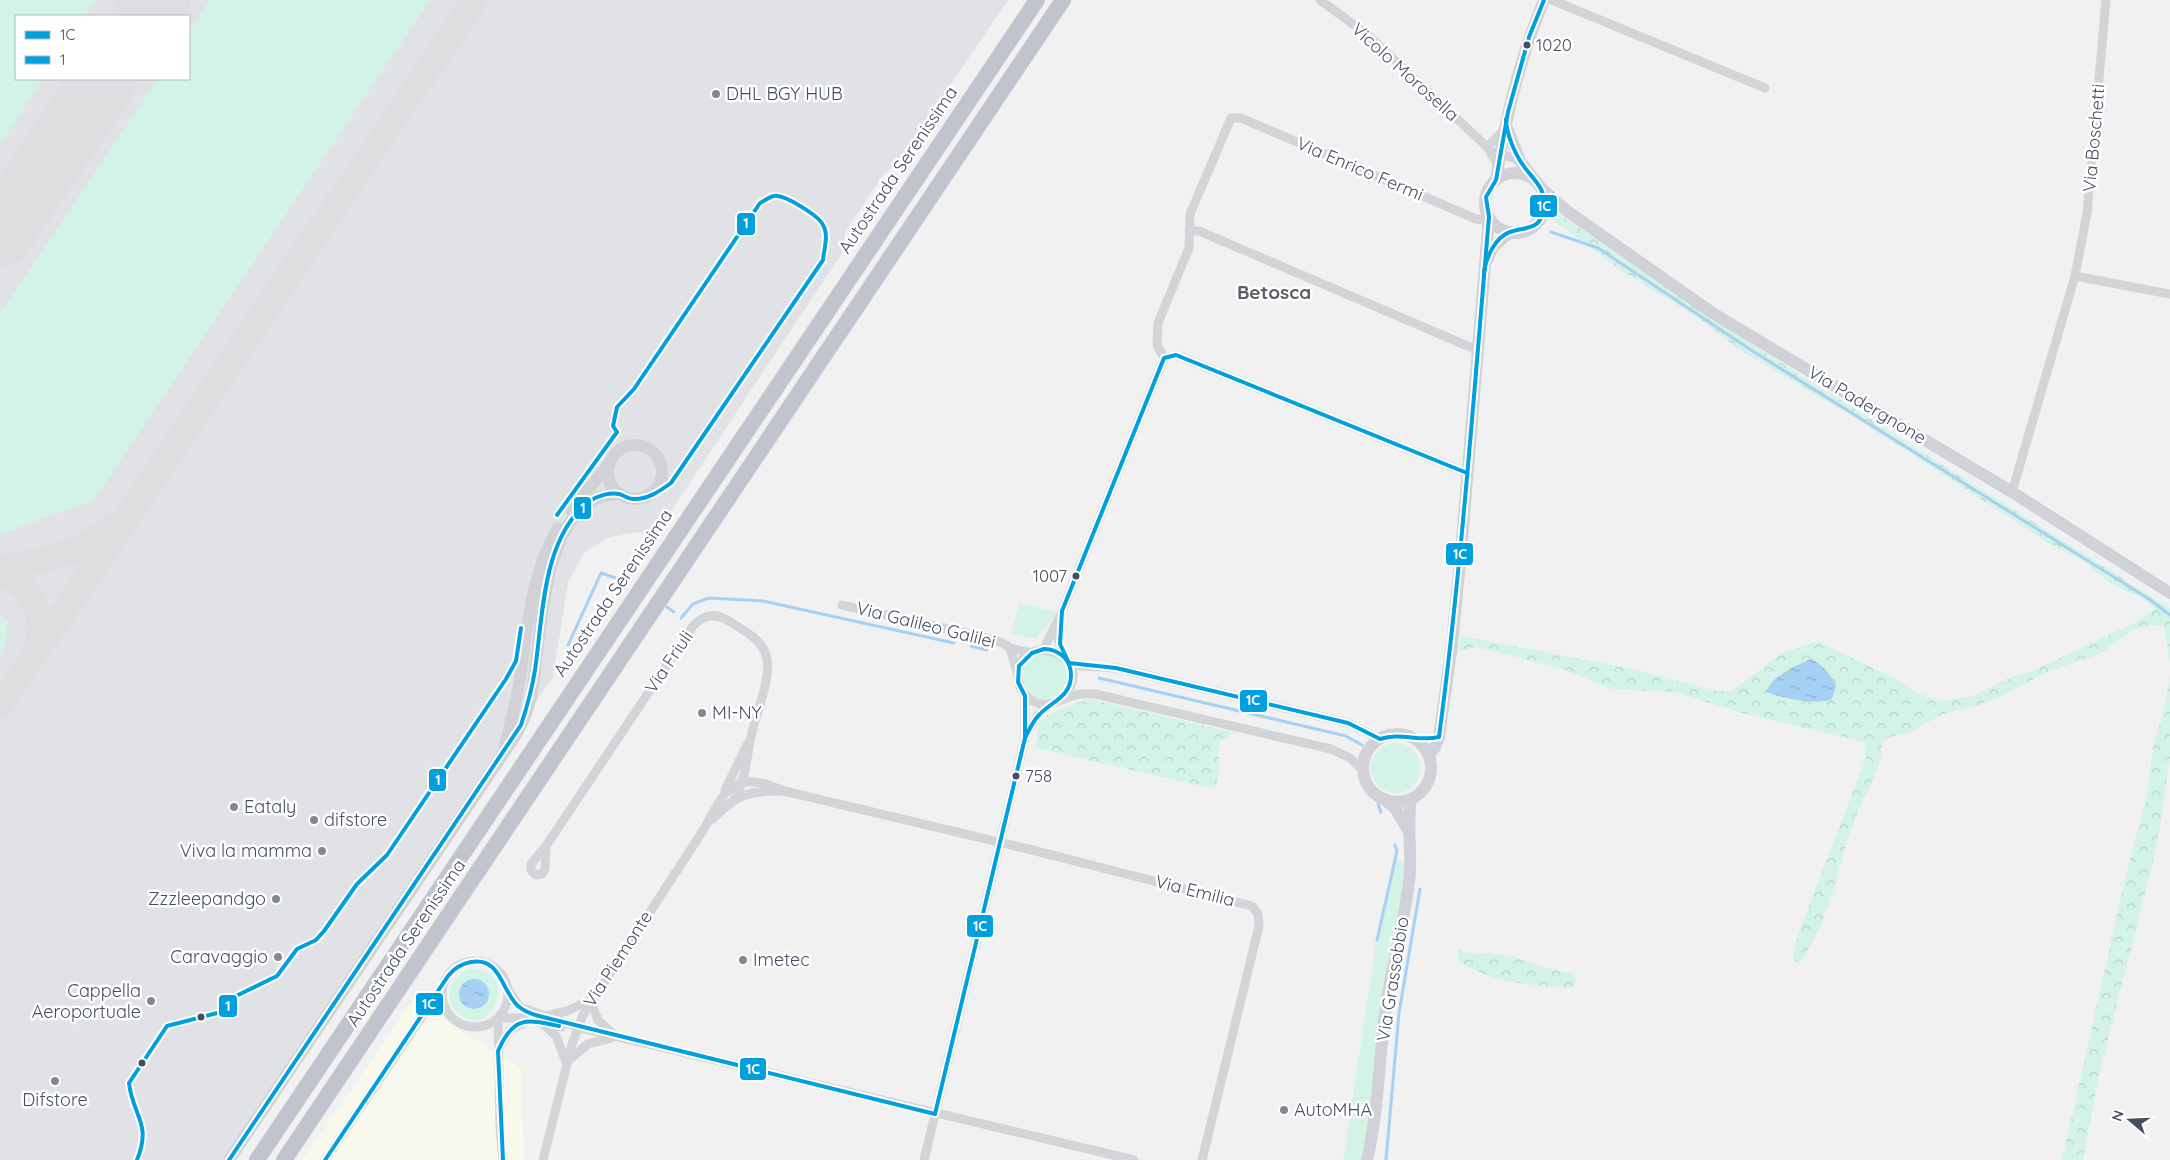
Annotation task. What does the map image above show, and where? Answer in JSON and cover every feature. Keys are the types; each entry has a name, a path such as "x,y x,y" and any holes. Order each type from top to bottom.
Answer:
{"highway":[{"name":"Autostrada Serenissima","path":"257,1160 663,553 1037,0"},
{"name":"Autostrada Serenissima","path":"284,1160 1062,0"}],"street":[{"name":"Vicolo Morosella","path":"1320,0 1368,35 1499,160 1520,161"},
{"path":"1429,755 1436,747 1439,737 1452,645 1489,217 1486,198 1496,180 1505,126 1529,37 1544,0"},
{"path":"1552,0 1765,88"},
{"name":"Via Boschetti","path":"2012,492 2075,276 2087,213 2106,0"},
{"name":"Via Enrico Fermi","path":"1189,231 1190,214 1230,118 1241,118 1476,219 1482,220 1489,217"},
{"path":"1487,147 1505,126"},
{"path":"1505,126 1520,161 1542,189 1545,208 1539,221"},
{"path":"1496,180 1514,173 1533,179"},
{"name":"Via Padergnone","path":"1542,189 1567,211 1714,314 2012,492 2170,593"},
{"path":"1489,217 1498,227 1510,232 1529,229 1550,212 1567,211"},
{"path":"1164,358 1156,344 1158,323 1189,248 1189,231 1199,231 1477,350"},
{"path":"1484,264 1493,247 1510,232"},
{"path":"2075,276 2170,294"},
{"path":"1164,358 1176,355 1467,473"},
{"path":"1044,649 1062,610 1164,358"},
{"path":"229,1160 503,753 521,725 530,699 548,579 556,548 576,517 589,502 602,496 619,494 634,499 648,496 656,490 661,481 662,466 651,450 638,445 623,448 615,454 559,526 548,545 533,597 516,704 503,753"},
{"path":"610,462 608,472 610,482 619,494"},
{"name":"Via Galileo Galilei","path":"842,605 987,638 1003,643 1010,648 1032,653"},
{"path":"1062,610 1057,633 1065,659 1071,670 1071,685 1062,698"},
{"name":"Via Friuli","path":"546,846 693,626 704,617 717,616 724,618 759,642 766,656 767,671 750,739 749,754 742,782 734,799"},
{"name":"Via Galileo Galilei","path":"1010,648 1017,674"},
{"path":"924,1160 1025,738 1026,696 1018,682 1017,674 1023,660 1032,653 1044,649 1082,666 1116,668 1348,723 1380,738"},
{"path":"1025,738 1037,716 1050,704 1062,698 1083,693 1095,694 1331,749 1350,758 1364,770"},
{"path":"1026,696 1041,704 1050,704"},
{"path":"1408,830 1395,808 1370,787 1364,770 1367,752 1380,738 1396,734 1424,740 1439,737"},
{"path":"1384,799 1393,801 1410,799 1418,794 1429,779 1431,767 1429,755 1422,744 1412,737"},
{"name":"Via Friuli","path":"720,799 750,739"},
{"name":"Via Piemonte","path":"543,1160 577,1027 590,1000 704,829 720,799 728,790 742,782 756,782 784,791 999,843"},
{"name":"Via Piemonte","path":"704,829 734,799 754,792 784,791"},
{"name":"Via Grassobbio","path":"1367,1160 1378,1099 1386,1008 1409,883 1411,848 1408,830 1410,799"},
{"name":"Via Emilia","path":"999,843 1244,902 1252,906 1258,914 1259,926 1202,1160"},
{"path":"325,1160 453,970 463,963 475,961 492,966 500,973 507,988 520,1007 542,1020 556,1036 567,1062 588,1044 598,1040 618,1037"},
{"path":"442,987 445,1009 461,1025 481,1027 498,1018 510,1017 542,1020 577,1027 1134,1160"},
{"path":"503,1160 500,1127 498,1018 506,1004 507,988"},
{"path":"542,1020 590,1000 602,1026 618,1037"},
{"path":"498,1051 510,1030 530,1020"}],"shaded area":[{"path":"0,0 1008,0 896,165 883,175 845,232 844,250 656,534 638,532 609,537 584,553 568,582 553,677 222,1160 0,1160"},
{"path":"413,1000 521,1069 524,1160 303,1160"}],"green space":[{"path":"0,0 96,0 86,15 15,15 15,80 42,80 0,144"},
{"path":"210,0 430,0 93,501 0,534 0,314 157,80 190,80 190,30"},
{"path":"1554,213 1557,213 1737,335 2170,608 2170,663 2164,626 2151,625 2135,629 2098,655 2049,671 2000,697 1976,706 1943,714 1907,734 1893,736 1882,742 1879,763 1849,835 1826,911 1811,946 1800,963 1794,961 1793,953 1800,929 1866,758 1864,742 1745,714 1675,692 1612,689 1562,669 1476,647 1459,651 1461,636 1629,668 1717,691 1732,691 1782,653 1818,641 1904,683 1916,693 1942,701 1972,696 2008,679 2034,670 2134,623 2155,609 2146,600 2110,583 2083,561 2048,543 1881,434 1734,346 1697,317 1622,271 1555,222"},
{"path":"1020,603 1057,612 1036,639 1011,633"},
{"path":"0,615 8,621 5,645 0,653"},
{"path":"1045,654 1058,658 1064,664 1068,677 1064,690 1058,696 1045,700 1032,696 1026,690 1022,677 1026,664 1032,658"},
{"path":"2170,677 2170,758 2153,862 2099,1075 2083,1160 2062,1160 2129,862 2146,800 2153,747 2163,713"},
{"path":"1090,699 1231,732 1229,738 1221,740 1218,753 1220,769 1215,789 1035,748 1039,726 1044,717"},
{"path":"1396,743 1410,747 1417,754 1421,768 1417,782 1410,789 1396,793 1382,789 1375,782 1371,768 1375,754 1382,747"},
{"path":"1395,859 1405,862 1403,896 1363,1160 1343,1160 1377,937"},
{"path":"1458,951 1505,955 1556,970 1574,973 1576,983 1572,988 1543,986 1498,979 1458,961"},
{"path":"468,969 485,971 495,979 498,990 497,1001 491,1011 482,1018 471,1020 458,1013 450,1001 450,988 462,973","holes":["475,979 487,987 462,1003 460,989 466,982"]}],"water":[{"path":"1812,659 1823,667 1836,686 1832,699 1817,702 1790,699 1766,692 1772,682 1780,676"},
{"path":"474,979 484,984 489,994 484,1004 474,1009 464,1004 459,994 464,984"}],"waterway":[{"path":"1551,232 1598,248 1751,350 2149,599 2170,615"},
{"path":"568,645 601,573 628,582"},
{"path":"681,618 693,604 709,598 763,601 954,643"},
{"path":"667,607 674,612"},
{"path":"971,646 987,650"},
{"path":"1099,678 1346,736 1362,745"},
{"path":"1378,804 1381,812"},
{"path":"1377,940 1397,851 1395,845"},
{"path":"1386,1160 1399,1013 1420,889"}],"taxiway":[{"path":"0,706 474,0"},
{"path":"0,567 60,555 87,544 115,526"},
{"path":"0,574 21,586 35,605 40,627 35,651"}],"runway":[{"path":"147,15 157,0"},
{"path":"0,234 103,80"}],"transit line":[{"name":"1C","path":"1069,663 1116,668 1348,723 1380,739 1395,736 1439,737 1467,477 1489,217 1486,197 1496,180 1508,112 1529,37 1544,0"},
{"name":"1C","path":"1484,272 1489,255 1500,238 1510,232 1533,226 1543,213 1543,193 1517,155 1509,137 1506,119"},
{"name":"1","path":"229,1160 521,725 534,677 543,602 554,556 562,535 574,516 596,498 615,494 638,499 658,492 671,483 823,260 826,233 823,225 815,216 801,206 779,196 774,196 760,203 634,389 617,407 613,426 617,432"},
{"name":"1C","path":"1069,663 1060,644 1062,611 1164,358 1176,355 1467,473"},
{"name":"1","path":"557,515 617,432"},
{"name":"1","path":"137,1160 143,1137 129,1083 167,1026 225,1011 234,997 277,976 297,949 316,940 357,884 387,855 506,679 516,661 521,628"},
{"name":"1C","path":"1044,649 1055,651 1065,658 1070,668 1070,682 1064,694 1037,717 1025,738 1025,696 1018,682 1019,666 1032,653 1044,649"},
{"name":"1C","path":"935,1114 1025,738"},
{"name":"1C","path":"325,1160 448,976 458,967 471,962 481,962 495,970 518,1006 533,1014 935,1114"},
{"name":"1C","path":"503,1160 498,1051 509,1031 522,1023 538,1022 559,1026"}],"place":[{"name":"1020","path":"1527,45"},
{"name":"DHL BGY HUB","path":"716,94"},
{"name":"1007","path":"1076,576"},
{"name":"MI-NY","path":"702,713"},
{"name":"758","path":"1016,776"},
{"name":"Eataly","path":"234,807"},
{"name":"difstore","path":"314,820"},
{"name":"Viva la mamma","path":"322,851"},
{"name":"Zzzleepandgo","path":"276,899"},
{"name":"Caravaggio","path":"278,957"},
{"name":"Imetec","path":"743,960"},
{"name":"Cappella Aeroportuale","path":"151,1001"},
{"name":"Difstore","path":"55,1081"},
{"name":"AutoMHA","path":"1284,1110"}],"district":[{"name":"Betosca","path":"1274,292"}]}
